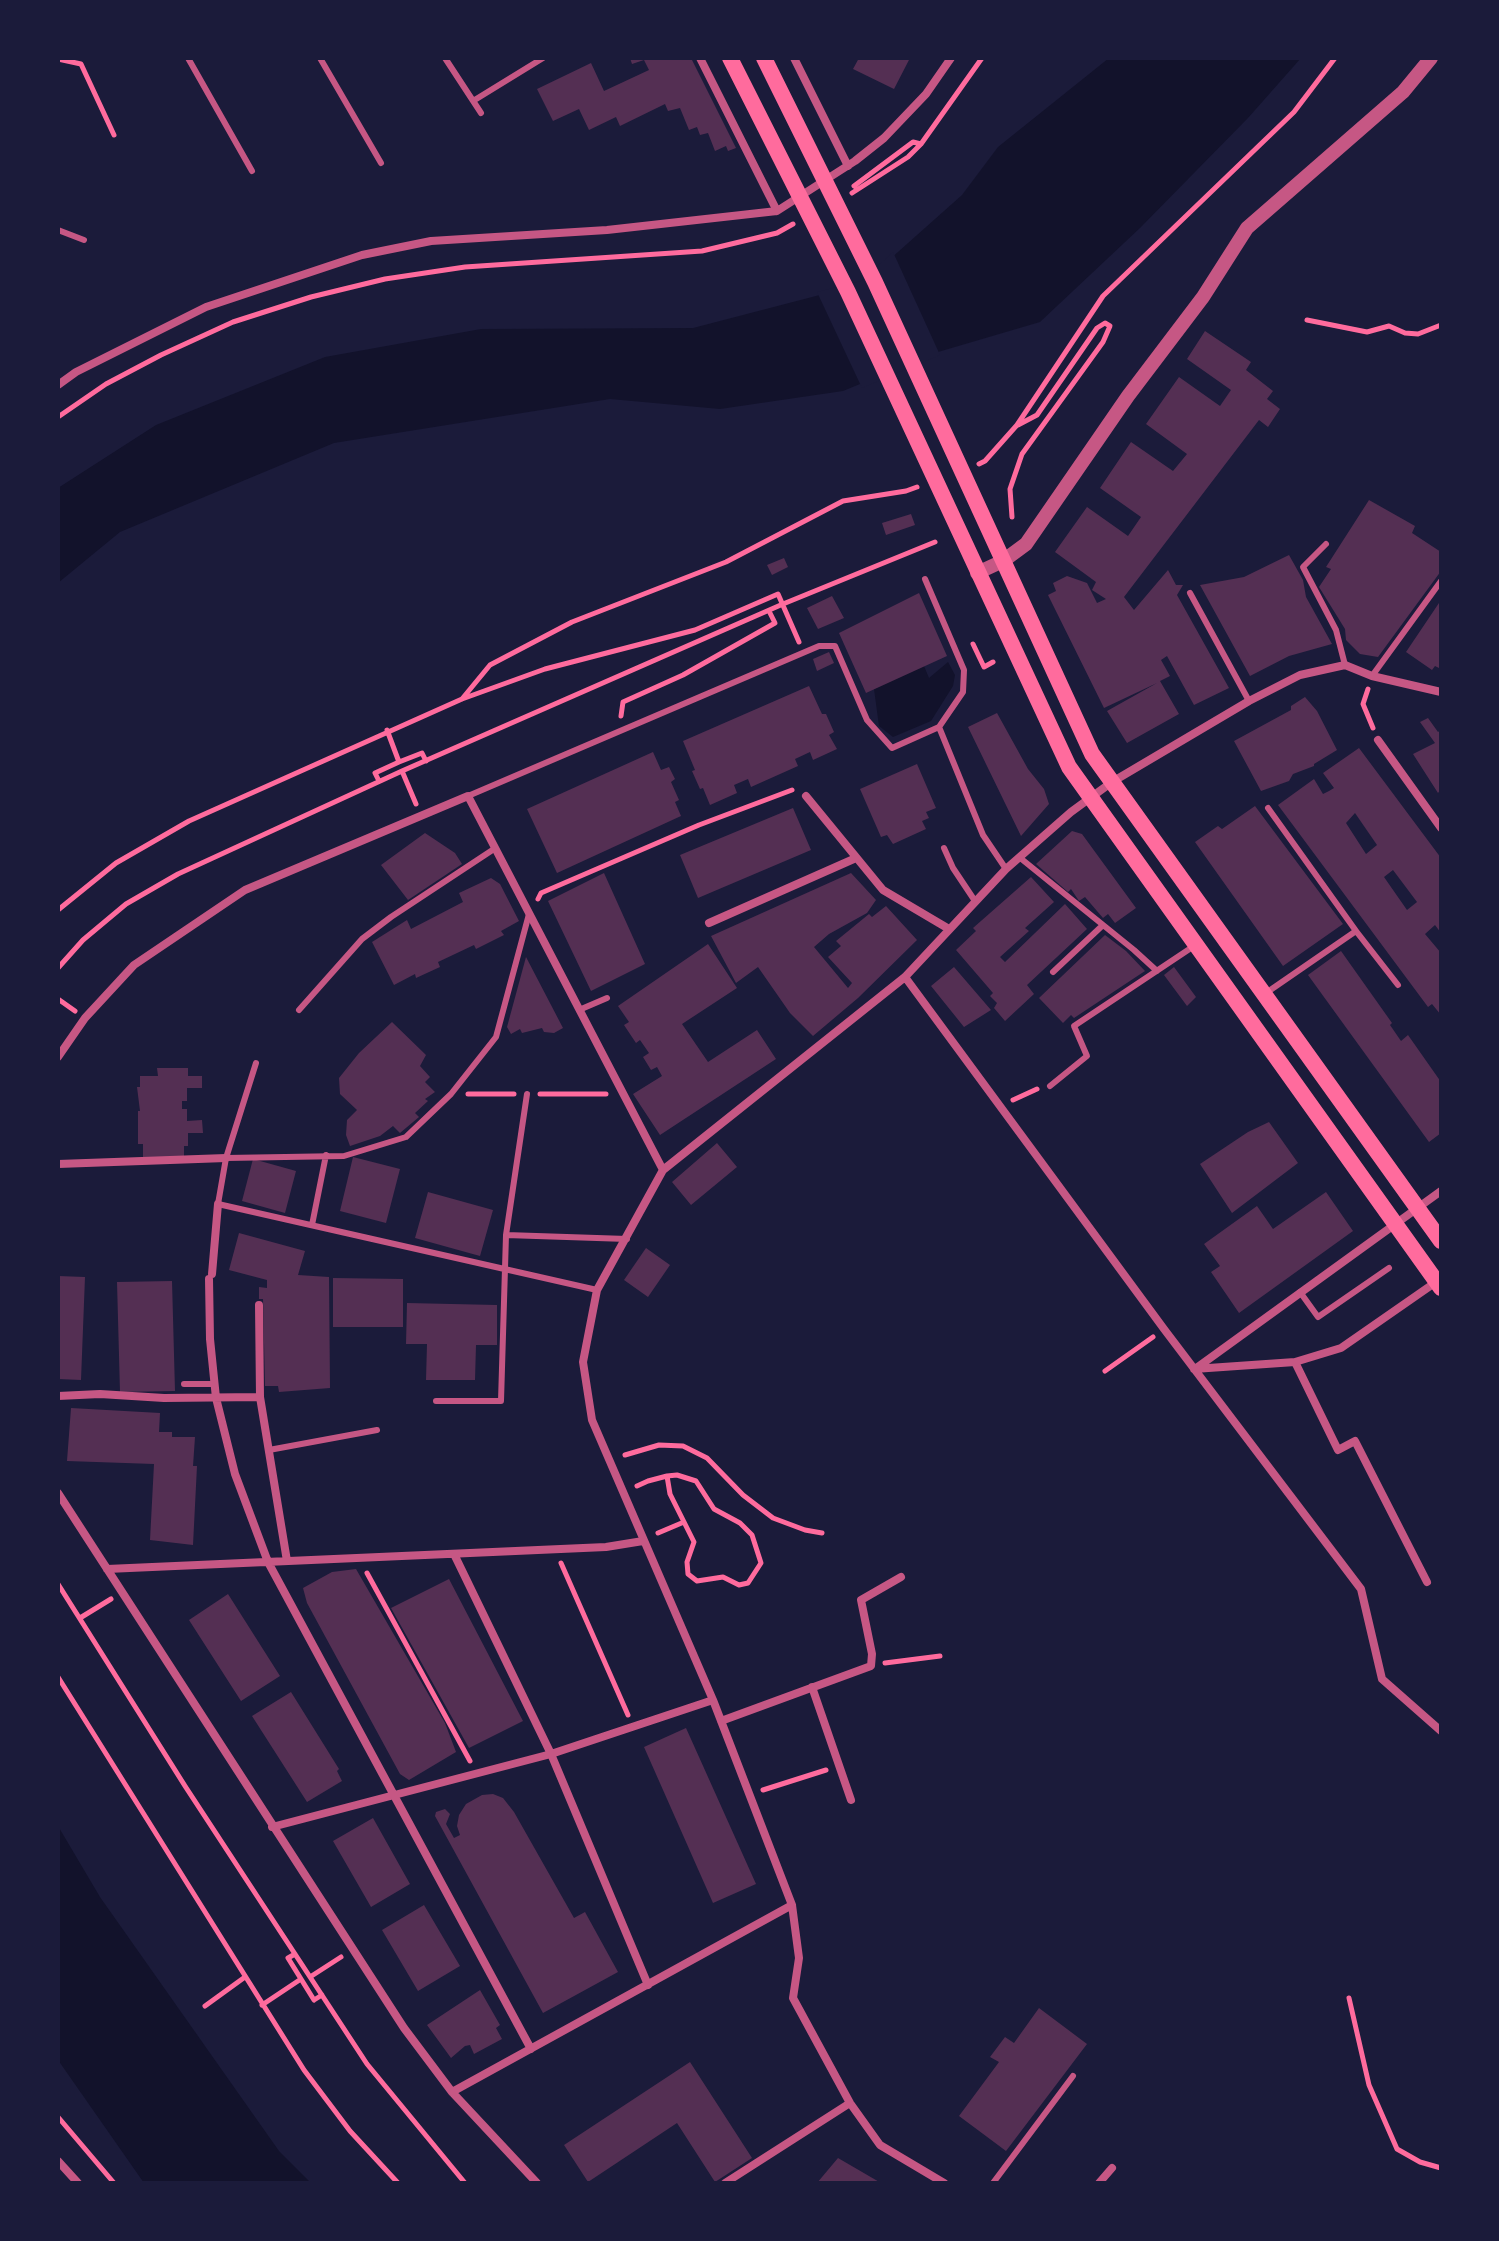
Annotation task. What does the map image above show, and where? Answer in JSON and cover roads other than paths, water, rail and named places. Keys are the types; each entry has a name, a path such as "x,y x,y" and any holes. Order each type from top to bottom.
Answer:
{"main road":[{"path":"730,58 848,292 1069,767 1439,1285"},
{"path":"764,58 875,282 1092,754 1441,1241"}],"street":[{"path":"700,58 777,211"},
{"path":"794,58 848,166"},
{"path":"58,385 76,372 206,307 362,255 431,241 607,230 777,211 848,166 908,115 951,58"},
{"path":"977,573 1003,561 1026,544 1128,396 1203,297 1247,228 1403,92 1431,58"},
{"path":"944,2183 880,2145 850,2103 793,1998 799,1958 792,1905 713,1700 592,1420 583,1362 597,1290 663,1170 905,977 1006,869 1071,812 1112,782 1249,701 1300,675 1345,665 1372,676 1441,692"},
{"path":"1378,740 1441,828"},
{"path":"58,1057 85,1018 134,965 245,890 468,796 663,1170"},
{"path":"806,796 883,890 949,929"},
{"path":"709,923 856,858"},
{"path":"905,977 1164,1329 1361,1589 1382,1679 1441,1731"},
{"path":"58,1164 226,1158"},
{"path":"1194,1369 1441,1191"},
{"path":"218,1204 210,1277 210,1339 216,1398 235,1474 268,1562 531,2049"},
{"path":"1194,1369 1295,1362 1341,1348 1439,1285"},
{"path":"259,1305 260,1397 287,1561"},
{"path":"1295,1362 1338,1450 1355,1441 1427,1582"},
{"path":"58,1396 260,1397"},
{"path":"58,1493 404,2028 452,2092 537,2183"},
{"path":"107,1569 606,1547 643,1541"},
{"path":"454,1554 551,1754 648,1985"},
{"path":"721,1721 871,1666 872,1654 861,1600 901,1577"},
{"path":"812,1687 851,1800"},
{"path":"272,1827 551,1754 713,1700"},
{"path":"452,2092 792,1905"},
{"path":"725,2183 850,2103"},
{"path":"58,2161 78,2183"},
{"path":"1099,2183 1112,2168"}],"lane":[{"path":"188,58 252,171"},
{"path":"320,58 381,163"},
{"path":"445,58 481,113"},
{"path":"473,101 543,58"},
{"path":"58,230 84,240"},
{"path":"1326,544 1303,567 1336,630 1345,665"},
{"path":"468,796 819,646 835,646 867,720 892,748 939,727 963,692 964,670 925,579"},
{"path":"1372,676 1441,581"},
{"path":"1190,593 1249,701"},
{"path":"939,727 983,835 1006,869"},
{"path":"1268,808 1398,985"},
{"path":"944,848 975,901"},
{"path":"299,1010 362,939 494,849"},
{"path":"1019,857 1157,971"},
{"path":"226,1158 344,1156 406,1137 451,1094 496,1037 529,914"},
{"path":"1053,972 1103,925"},
{"path":"1263,995 1356,931"},
{"path":"1050,1086 1087,1056 1074,1026 1197,944"},
{"path":"579,1010 607,998"},
{"path":"256,1063 226,1158 218,1204 597,1290"},
{"path":"436,1401 501,1401 506,1235 527,1094"},
{"path":"312,1225 326,1155"},
{"path":"506,1235 627,1239"},
{"path":"1300,1292 1318,1317 1389,1268"},
{"path":"184,1384 215,1384"},
{"path":"269,1450 377,1430"},
{"path":"993,2183 1073,2076"}]}
